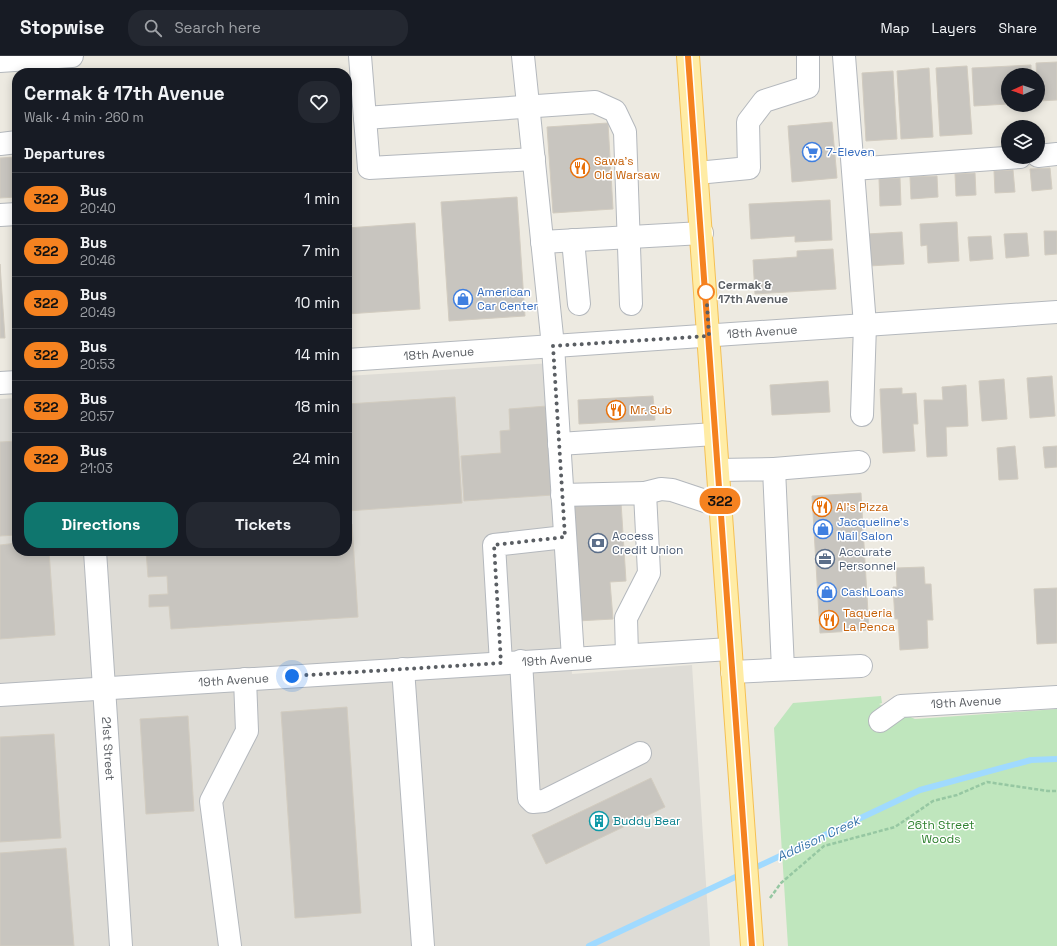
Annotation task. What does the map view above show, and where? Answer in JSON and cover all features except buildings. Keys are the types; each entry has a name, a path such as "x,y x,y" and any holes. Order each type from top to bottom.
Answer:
{"main road":[{"path":"688,56 702,233 741,807 752,946"}],"street":[{"path":"360,56 369,168 534,159"},
{"path":"523,56 553,346 573,658"},
{"path":"697,173 749,168 748,122 764,101 808,87 808,56"},
{"path":"844,56 865,325 862,415"},
{"path":"0,61 64,60"},
{"path":"365,118 595,102 615,110 625,132 631,304"},
{"path":"0,144 12,143"},
{"path":"1045,155 1057,154"},
{"path":"853,169 1001,158"},
{"path":"0,215 12,214"},
{"path":"542,242 702,233"},
{"path":"573,240 579,304"},
{"name":"18th Avenue","path":"352,360 1057,312"},
{"path":"0,383 12,382"},
{"path":"559,444 716,434"},
{"path":"718,470 859,462"},
{"path":"774,468 783,669"},
{"path":"562,495 644,493 661,489 672,490 720,506"},
{"path":"627,655 626,618 649,573 644,493"},
{"path":"565,537 494,545 530,798 533,802 544,801 640,753"},
{"name":"21st Street","path":"95,556 121,946"},
{"name":"19th Avenue","path":"0,695 104,687 730,648"},
{"path":"732,672 861,666"},
{"path":"403,669 423,946"},
{"path":"230,946 211,801 248,731 245,679"},
{"name":"19th Avenue","path":"880,721 901,706 1057,697"}],"path":[{"path":"750,919 782,883 824,846 895,827 932,801 957,795 987,782 1057,791"}],"shaded area":[{"path":"552,363 572,674 692,665 710,946 0,946 0,399 12,398 12,556 352,556 352,376"}],"green space":[{"name":"26th Street Woods","path":"881,696 882,703 879,704 915,719 1057,709 1057,946 788,946 774,728 793,703"}],"waterway":[{"name":"Addison Creek","path":"589,946 920,790 1031,760 1057,759"}],"bus line":[{"name":"322","path":"688,56 752,946"}],"place":[{"name":"7-Eleven","path":"812,152"},
{"name":"Sawa's Old Warsaw","path":"580,168"},
{"name":"Cermak & 17th Avenue","path":"706,292"},
{"name":"American Car Center","path":"463,299"},
{"name":"Mr. Sub","path":"616,410"},
{"name":"Al's Pizza","path":"822,507"},
{"name":"Jacqueline's Nail Salon","path":"823,529"},
{"name":"Access Credit Union","path":"598,543"},
{"name":"Accurate Personnel","path":"825,559"},
{"name":"CashLoans","path":"827,592"},
{"name":"Taqueria La Penca","path":"829,620"},
{"name":"Buddy Bear","path":"599,821"}],"route":[{"path":"292,676 501,663 494,545 565,537 553,346 709,336 706,289 706,292"}]}
